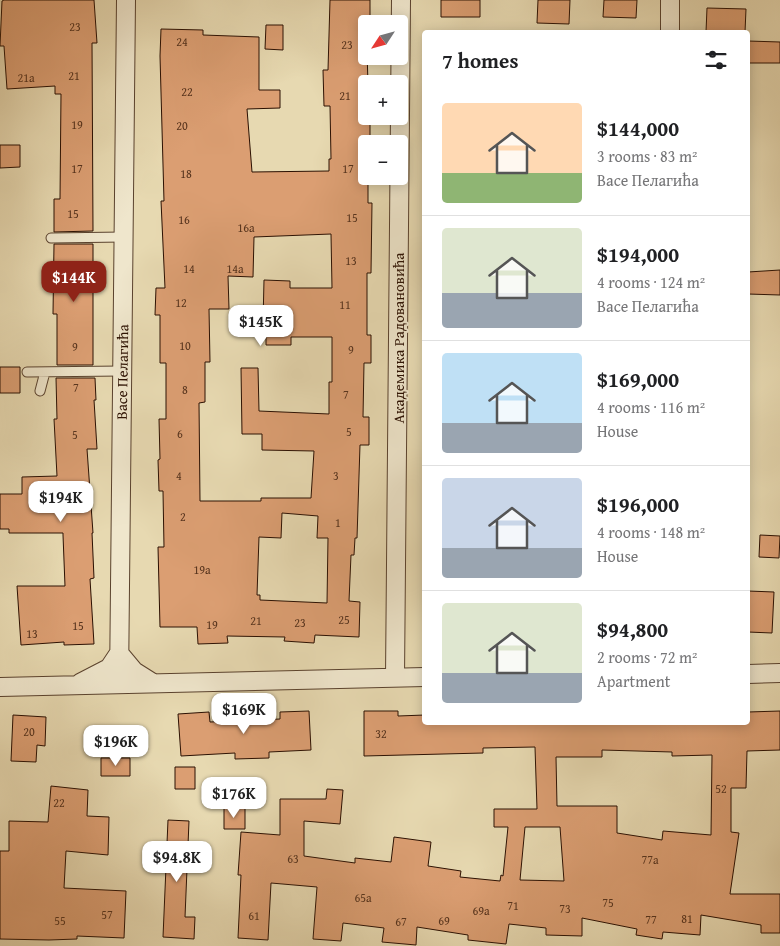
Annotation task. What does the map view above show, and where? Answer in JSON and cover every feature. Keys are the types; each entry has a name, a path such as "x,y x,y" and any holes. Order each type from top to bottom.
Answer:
{"street":[{"name":"Васе Пелагића","path":"119,684 126,0"},
{"name":"Академика Радовановића","path":"395,677 400,0"},
{"path":"670,0 670,30"},
{"path":"73,685 109,668 119,653 134,671 153,683"},
{"path":"750,674 780,673"},
{"path":"0,687 422,677"}],"lane":[{"path":"51,238 123,237"},
{"path":"28,372 122,371"},
{"path":"40,391 45,372"}],"building":[{"path":"94,0 97,43 92,43 93,231 54,232 54,199 60,199 61,94 55,94 55,86 7,89 4,46 0,46 2,1"},
{"path":"330,0 370,0 370,15 358,15 358,65 367,65 368,75 358,75 358,125 370,125 370,135 358,135 358,185 368,185 368,203 372,203 371,273 367,273 367,335 371,335 371,363 364,363 363,417 369,417 369,445 360,445 357,538 355,538 354,555 351,555 349,601 360,602 359,637 315,635 314,643 284,641 285,637 227,636 228,643 198,644 197,627 160,627 158,547 164,547 163,491 159,491 159,419 166,419 166,363 160,363 160,315 155,315 156,288 165,288 161,201 164,201 161,29 203,30 203,35 259,37 259,90 280,90 280,108 247,109 252,172 329,171 329,159 331,159 330,106 324,106 323,70 328,70","holes":["331,234 332,288 290,288 290,281 264,280 263,323 266,323 266,345 291,345 291,337 332,337 332,382 329,382 329,414 259,411 258,368 241,368 242,434 262,434 262,450 314,451 311,498 261,498 261,501 200,501 199,403 205,402 205,362 210,362 209,309 229,309 228,276 253,277 254,237","282,513 318,516 317,538 328,538 327,603 260,600 260,595 257,595 259,537 281,538"]},
{"path":"441,0 480,0 480,17 441,17"},
{"path":"538,0 570,0 569,24 537,23"},
{"path":"604,0 637,0 636,18 603,17"},
{"path":"707,8 746,9 745,30 706,30"},
{"path":"266,25 283,25 283,50 265,49"},
{"path":"750,41 780,42 780,63 750,63"},
{"path":"0,145 20,145 20,167 0,168"},
{"path":"54,244 93,244 93,365 57,365 57,314 53,314"},
{"path":"780,270 780,295 750,294 750,272"},
{"path":"0,367 20,367 20,393 0,393"},
{"path":"56,378 95,378 96,400 94,400 97,449 87,449 93,533 94,578 90,579 94,644 64,645 64,642 21,645 17,586 65,586 63,533 9,533 9,529 0,529 0,494 22,494 22,477 57,476 54,419 57,419"},
{"path":"760,535 780,536 779,558 759,557"},
{"path":"750,591 774,592 772,633 750,632"},
{"path":"309,711 311,750 269,752 269,758 235,759 235,753 181,756 178,714 209,712 210,722 280,719 280,712"},
{"path":"364,711 398,711 398,716 422,715 422,725 750,725 750,712 780,711 780,750 747,751 746,788 731,788 731,832 739,833 730,894 780,894 780,933 761,933 761,925 701,915 700,935 663,932 662,939 636,935 637,929 582,918 582,936 546,935 546,928 509,924 506,944 468,940 468,935 417,927 416,945 382,942 384,928 343,923 341,941 313,939 317,887 271,883 268,940 238,938 241,875 238,875 241,832 280,835 280,799 326,799 327,789 343,790 340,824 304,821 304,856 355,863 355,858 391,862 394,837 431,842 428,866 461,871 460,877 500,881 501,875 503,876 508,827 494,827 494,809 537,809 535,747 483,748 483,753 364,756","holes":["602,750 672,752 672,756 712,755 711,835 663,831 662,840 617,833 617,806 557,806 556,757 602,757","525,827 560,827 564,881 520,880"]},
{"path":"13,715 46,717 45,746 37,745 36,762 11,761"},
{"path":"101,758 130,758 130,776 101,776"},
{"path":"175,767 195,767 195,789 175,789"},
{"path":"51,786 88,790 87,816 109,817 108,855 66,851 64,888 126,891 124,938 77,936 77,939 0,939 0,851 9,851 9,821 48,822"},
{"path":"224,808 245,808 245,829 224,829"},
{"path":"168,820 189,821 185,917 195,917 194,939 163,937"}]}
